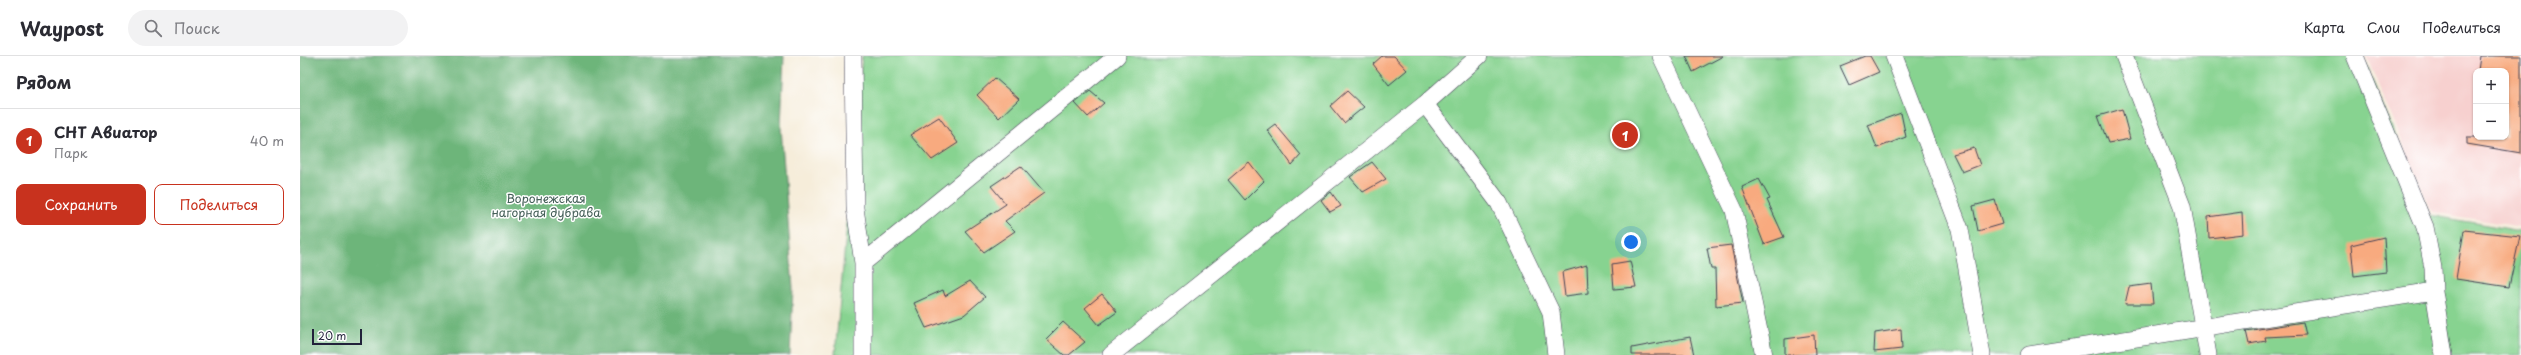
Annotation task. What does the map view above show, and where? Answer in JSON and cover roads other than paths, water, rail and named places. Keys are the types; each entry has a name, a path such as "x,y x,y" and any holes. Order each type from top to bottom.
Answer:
{"street":[{"path":"853,56 855,208 862,263 863,355"},
{"path":"862,263 1117,56"},
{"path":"1112,355 1425,104 1479,56"},
{"path":"1661,56 1734,210 1764,355"},
{"path":"1894,56 1960,229 1982,355"},
{"path":"2124,56 2182,206 2208,355"},
{"path":"2355,56 2425,227 2433,268 2434,291 2444,355"},
{"path":"1425,104 1499,203 1550,312 1556,355"},
{"path":"2029,355 2204,326 2434,291"}],"place":[{"name":"СНТ Авиатор","path":"1625,135"}],"park label":[{"name":"Воронежская нагорная дубрава","path":"546,206"}]}
